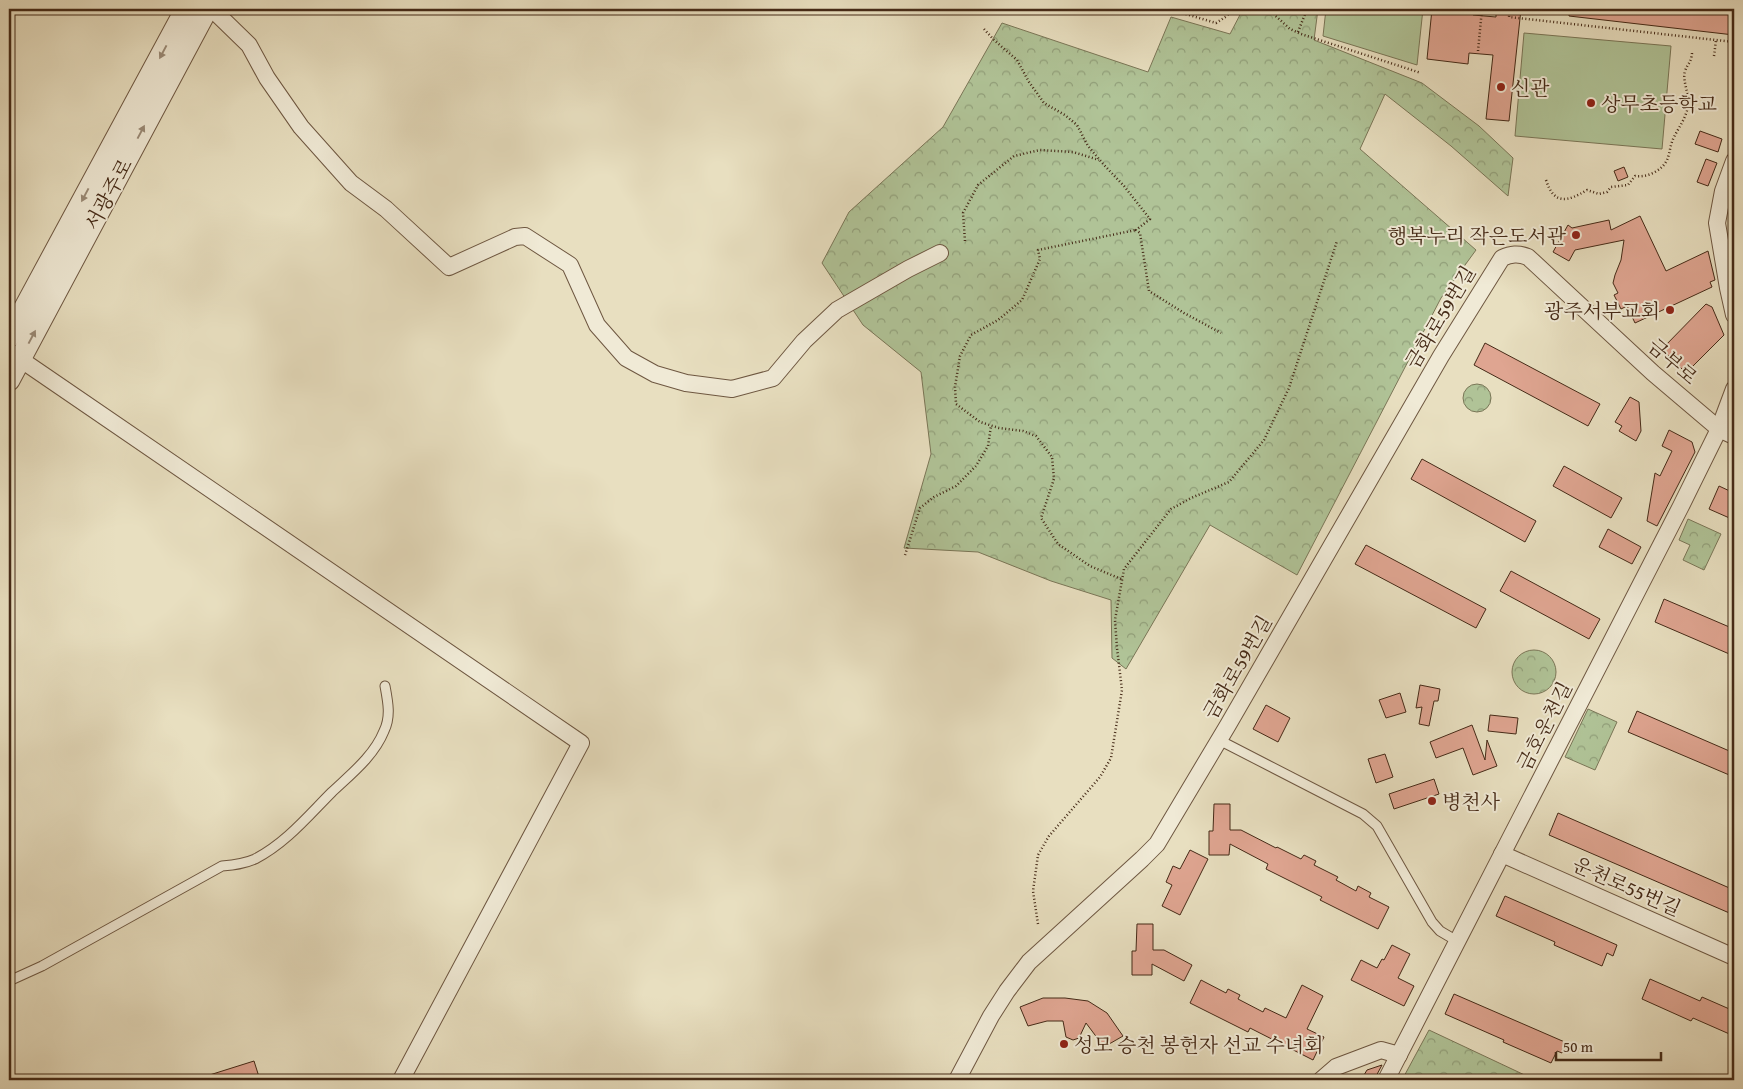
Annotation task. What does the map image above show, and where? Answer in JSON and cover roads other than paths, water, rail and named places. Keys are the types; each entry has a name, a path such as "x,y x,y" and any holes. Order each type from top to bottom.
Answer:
{"street":[{"name":"서광주로","path":"9,337 186,9"},
{"name":"서광주로","path":"9,380 207,9"},
{"path":"212,9 250,45 267,78 301,127 351,183 386,209 449,267 515,237 525,236 570,265 597,325 626,358 655,374 686,383 732,389 773,378 804,341 837,310 908,268 940,253"},
{"path":"1734,161 1723,191 1717,223 1732,287 1734,314"},
{"name":"금부로","path":"1519,253 1528,257 1539,266 1653,373 1719,429 1734,436"},
{"name":"금화로59번길","path":"957,1080 991,1016 1029,962 1157,844 1487,280 1502,258 1510,254 1519,253"},
{"path":"20,359 581,743 401,1080"},
{"name":"금호운천길","path":"1386,1080 1719,429 1734,389"},
{"name":"운천로55번길","path":"1502,854 1734,957"},
{"path":"1321,1080 1336,1067 1381,1050 1399,1055"}],"lane":[{"path":"9,981 42,966 222,866 237,865 256,858 287,837 356,770 382,737 388,717 385,686"},
{"path":"1219,740 1363,814 1378,826 1432,922 1440,931 1457,941"}],"place":[{"name":"신관","path":"1501,87"},
{"name":"상무초등학교","path":"1591,103"},
{"name":"행복누리 작은도서관","path":"1576,235"},
{"name":"광주서부교회","path":"1670,310"},
{"name":"병천사","path":"1432,801"},
{"name":"성모 승천 봉헌자 선교 수녀회","path":"1064,1044"}]}
